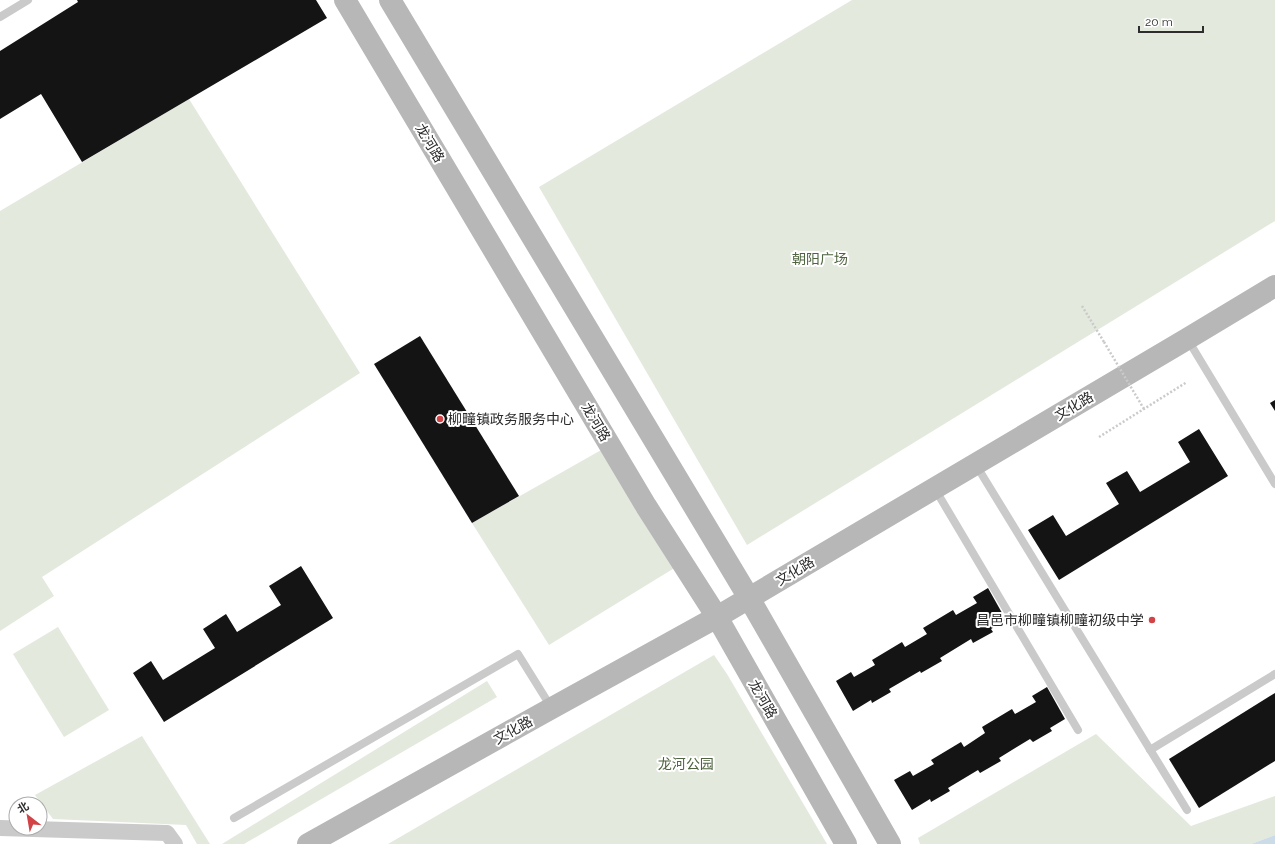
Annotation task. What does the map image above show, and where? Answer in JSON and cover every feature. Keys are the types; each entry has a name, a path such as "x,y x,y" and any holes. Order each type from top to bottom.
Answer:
{"main road":[{"name":"龙河路","path":"345,0 646,506 717,617 846,844"},
{"path":"390,0 749,598 890,844"},
{"name":"文化路","path":"308,844 717,617 1275,286"}],"street":[{"path":"0,828 167,833 175,844"}],"lane":[{"path":"0,17 28,0"},
{"path":"1187,339 1275,484"},
{"path":"976,464 1187,810"},
{"path":"935,489 1078,730"},
{"path":"234,818 518,654 552,708"},
{"path":"1150,750 1275,674"}],"path":[{"path":"1082,306 1144,409"},
{"path":"1099,437 1187,382"}],"green space":[{"name":"朝阳广场","path":"852,0 1275,0 1275,221 747,545 539,187"},
{"path":"189,99 360,373 42,577 54,596 0,631 0,211"},
{"path":"603,449 676,567 549,645 472,523"},
{"path":"58,627 109,710 64,737 13,654"},
{"name":"龙河公园","path":"714,655 727,674 827,844 388,844"},
{"path":"487,681 497,697 244,844 222,844"},
{"path":"1096,734 1191,826 1275,796 1275,835 1251,844 920,844 918,838"},
{"path":"142,736 210,844 197,844 186,825 53,819 48,812 48,796 35,795"}],"water":[{"path":"1275,835 1275,844 1251,844"}],"building":[{"path":"77,0 316,0 327,18 82,162 41,94 0,119 0,51 78,2"},
{"name":"柳疃镇政务服务中心","path":"420,336 519,496 472,523 374,364"},
{"path":"1275,400 1275,411 1270,403"},
{"path":"1199,429 1228,476 1059,580 1028,530 1053,515 1066,536 1119,504 1106,483 1127,471 1140,492 1190,462 1178,442"},
{"path":"301,566 333,618 164,722 133,673 151,661 163,680 215,648 203,629 226,614 237,632 281,605 269,586"},
{"path":"988,588 1006,620 991,629 993,632 973,643 971,639 940,658 942,661 921,673 920,671 889,689 891,692 872,703 871,700 853,711 836,681 851,672 854,677 875,665 872,660 902,642 905,647 927,634 923,628 953,610 956,615 977,603 973,597"},
{"path":"1047,687 1065,719 1050,728 1052,731 1033,742 1030,739 999,758 1001,761 980,773 978,770 948,788 950,791 931,802 930,799 912,810 894,780 910,771 913,776 934,764 931,760 961,742 964,747 985,733 982,727 1012,709 1015,714 1036,702 1032,696"},
{"path":"1275,693 1275,761 1199,808 1169,759"}],"place":[{"name":"柳疃镇政务服务中心","path":"440,419"},
{"name":"昌邑市柳疃镇柳疃初级中学","path":"1152,620"}]}
